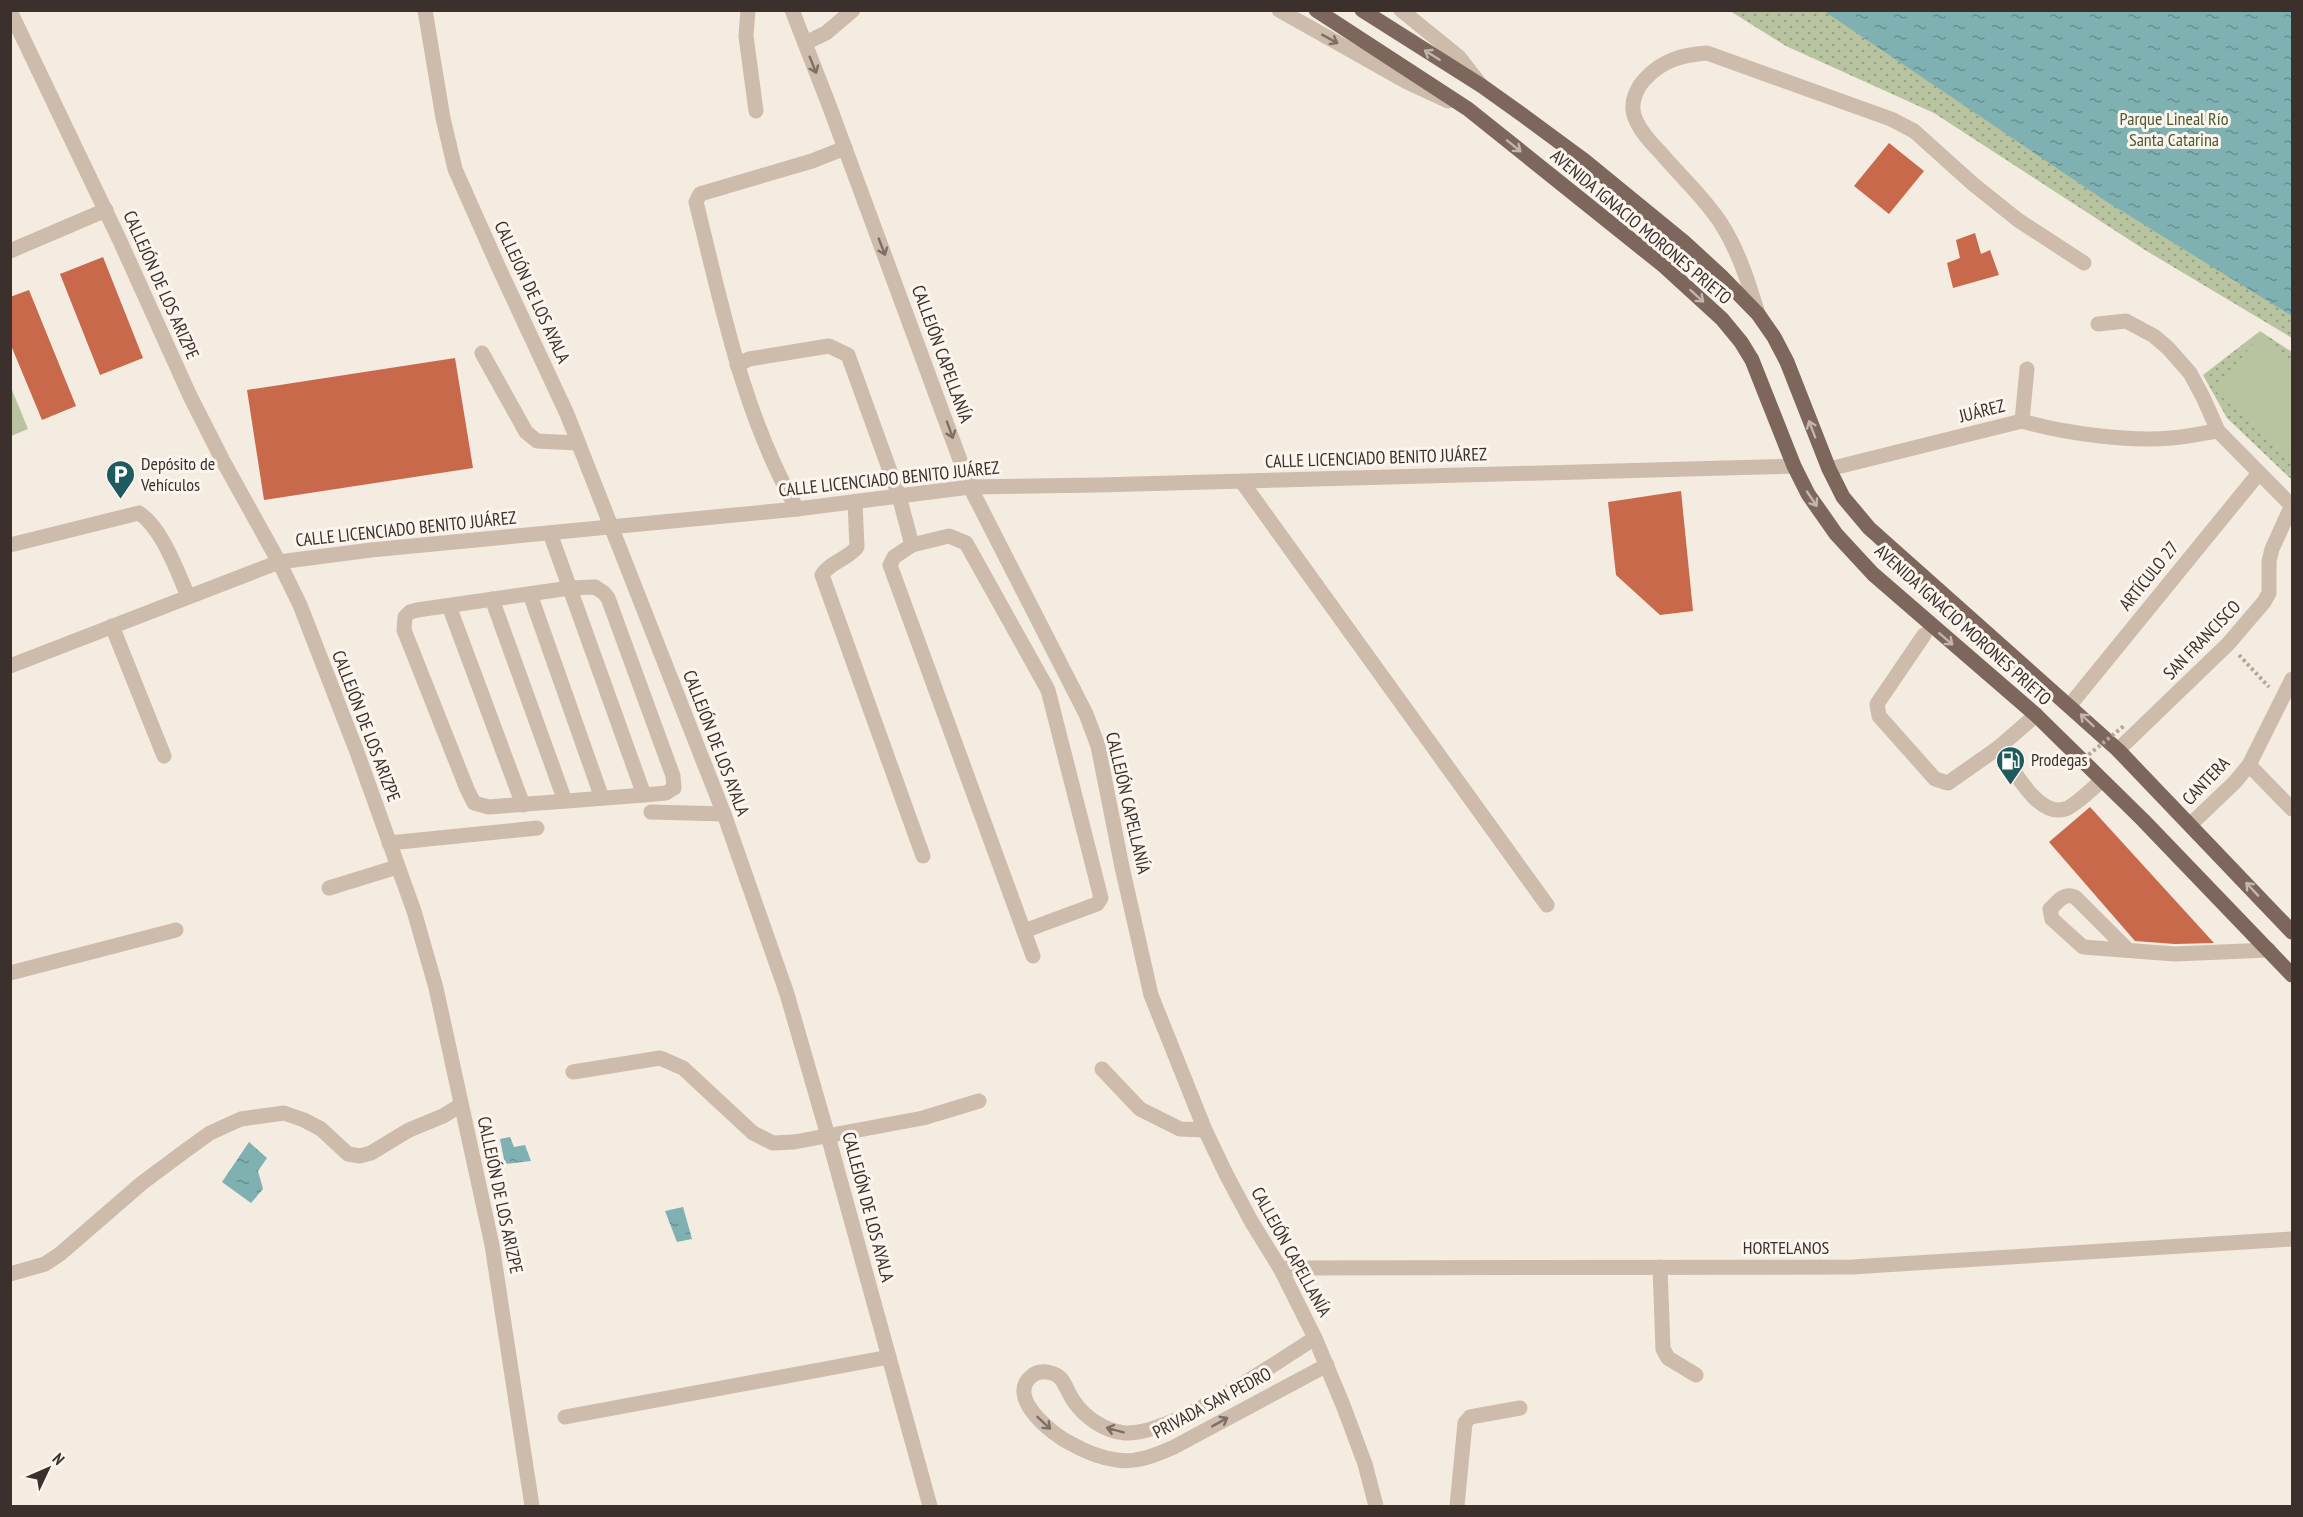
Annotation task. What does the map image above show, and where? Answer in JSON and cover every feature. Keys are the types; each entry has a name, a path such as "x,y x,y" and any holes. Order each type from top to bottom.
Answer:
{"main road":[{"name":"AVENIDA IGNACIO MORONES PRIETO","path":"1316,10 1468,109 1664,266 1722,319 1752,360 1794,466 1808,494 1836,534 1873,574 2036,715 2292,975"},
{"name":"AVENIDA IGNACIO MORONES PRIETO","path":"1362,10 1482,86 1585,161 1684,242 1758,314 1774,337 1787,362 1828,469 1843,497 1869,528 2118,750 2292,932"}],"street":[{"name":"CALLEJÓN DE LOS AYALA","path":"425,10 443,118 455,169 578,442 723,814 787,994 930,1506"},
{"path":"748,10 746,36 756,111"},
{"name":"CALLEJÓN CAPELLANÍA","path":"792,10 970,487 1086,714 1098,746 1151,995 1205,1130 1251,1221 1280,1268 1327,1365 1365,1464 1376,1506"},
{"path":"805,43 826,33 853,10"},
{"path":"1279,10 1407,82 1468,109"},
{"name":"AVENIDA IGNACIO MORONES PRIETO","path":"1401,10 1459,57 1482,86"},
{"name":"CALLEJÓN DE LOS ARIZPE","path":"11,11 106,210 195,405 300,605 357,752 414,911 436,988 492,1245 532,1506"},
{"path":"1758,314 1742,267 1723,227 1653,145 1633,113 1634,96 1644,80 1661,64 1684,55 1707,53 1890,119 1914,131 1973,184 2019,220 2084,263"},
{"path":"797,509 778,476 737,365 696,202 699,194 812,161 845,148"},
{"path":"10,251 106,210"},
{"path":"2098,324 2126,321 2154,336 2168,348 2190,373 2218,431 2292,505"},
{"path":"737,365 749,360 829,346 848,355 899,496 912,545"},
{"path":"482,353 526,432 537,441 578,442"},
{"path":"2022,421 2027,369"},
{"name":"JUÁREZ","path":"1828,469 2022,421 2050,428 2137,438 2171,438 2218,431"},
{"name":"CALLE LICENCIADO BENITO JUÁREZ","path":"10,666 279,562 797,509 970,487 1242,482 1794,466"},
{"name":"ARTÍCULO 27","path":"2070,705 2259,473"},
{"path":"1242,482 1547,905"},
{"path":"855,502 857,547 853,553 826,569 822,575 923,856"},
{"name":"SAN FRANCISCO","path":"2118,750 2228,644 2259,608 2269,593 2270,555 2278,532 2292,505"},
{"path":"10,545 139,513 149,520 172,560 188,596"},
{"path":"550,533 644,795"},
{"path":"1024,931 1097,904 1101,898 1048,690 966,543 949,536 912,545 894,557 890,565 1033,956"},
{"path":"595,587 608,598 673,776 674,788 670,791 644,795 481,807 470,797 404,630 404,622 410,612 570,588 595,587"},
{"path":"530,594 602,798"},
{"path":"492,600 565,801"},
{"path":"449,606 523,805"},
{"path":"112,626 164,756"},
{"path":"1924,635 1876,704 1879,716 1935,779 1948,783 1998,748 2036,715"},
{"name":"CANTERA","path":"2191,824 2235,782 2249,765 2292,679"},
{"path":"1998,748 2036,800 2049,809 2066,809 2102,780"},
{"name":"CANTERA","path":"2249,765 2292,809"},
{"path":"651,812 723,814"},
{"path":"389,843 537,828"},
{"path":"329,888 397,867"},
{"path":"2128,950 2075,897 2065,895 2050,909 2049,914 2052,919 2083,947 2175,954 2269,950"},
{"path":"12,969 176,930"},
{"path":"573,1072 660,1058 683,1068 753,1133 773,1143 828,1136 923,1118 979,1101"},
{"path":"1102,1069 1140,1109 1180,1129 1205,1130"},
{"path":"10,1274 45,1263 60,1254 168,1163 210,1133 242,1119 284,1113 304,1120 321,1130 348,1154 360,1156 371,1153 408,1130 443,1116 461,1105"},
{"name":"HORTELANOS","path":"1280,1268 1852,1267 2292,1239"},
{"path":"1660,1267 1663,1349 1668,1358 1696,1375"},
{"name":"PRIVADA SAN PEDRO","path":"1315,1338 1249,1379 1182,1416 1151,1430 1134,1433 1109,1429 1086,1416 1074,1402 1062,1379 1049,1372 1040,1372 1033,1376 1026,1382 1023,1392 1028,1406 1044,1424 1067,1442 1088,1452 1118,1460 1139,1459 1156,1455 1327,1365"},
{"path":"566,1418 889,1357"},
{"path":"1249,1379 1259,1400"},
{"path":"1457,1506 1465,1423 1470,1417 1520,1408"}],"path":[{"path":"2228,644 2280,700"},
{"path":"2070,770 2126,725"}],"green space":[{"name":"Parque Lineal Río Santa Catarina","path":"1730,11 2292,11 2292,338 2145,250 1934,113 1786,46"},
{"path":"2260,331 2292,352 2292,480 2227,418 2203,375"},
{"path":"2259,337 2292,366 2292,457 2214,390"},
{"path":"10,385 28,429 11,436 10,436"}],"water":[{"name":"Parque Lineal Río Santa Catarina","path":"1824,11 2292,11 2292,316 2104,200"},
{"path":"510,1137 514,1147 525,1145 531,1161 505,1164 500,1139"},
{"path":"249,1142 267,1158 258,1171 263,1189 251,1203 222,1182"},
{"path":"683,1207 692,1239 677,1242 665,1211"}],"building":[{"path":"1889,143 1924,171 1889,214 1854,186"},
{"path":"1975,233 1981,254 1990,250 1999,275 1953,288 1947,263 1960,258 1956,240"},
{"path":"103,257 143,358 100,375 60,274"},
{"path":"29,290 76,406 42,420 10,343 10,297"},
{"path":"455,358 473,468 264,500 247,390"},
{"path":"1681,491 1693,611 1660,615 1616,575 1608,502"},
{"path":"2090,807 2214,943 2175,944 2135,941 2049,842"}],"place":[{"name":"Depósito de Vehículos","path":"120,500"},
{"name":"Prodegas","path":"2010,786"}]}
